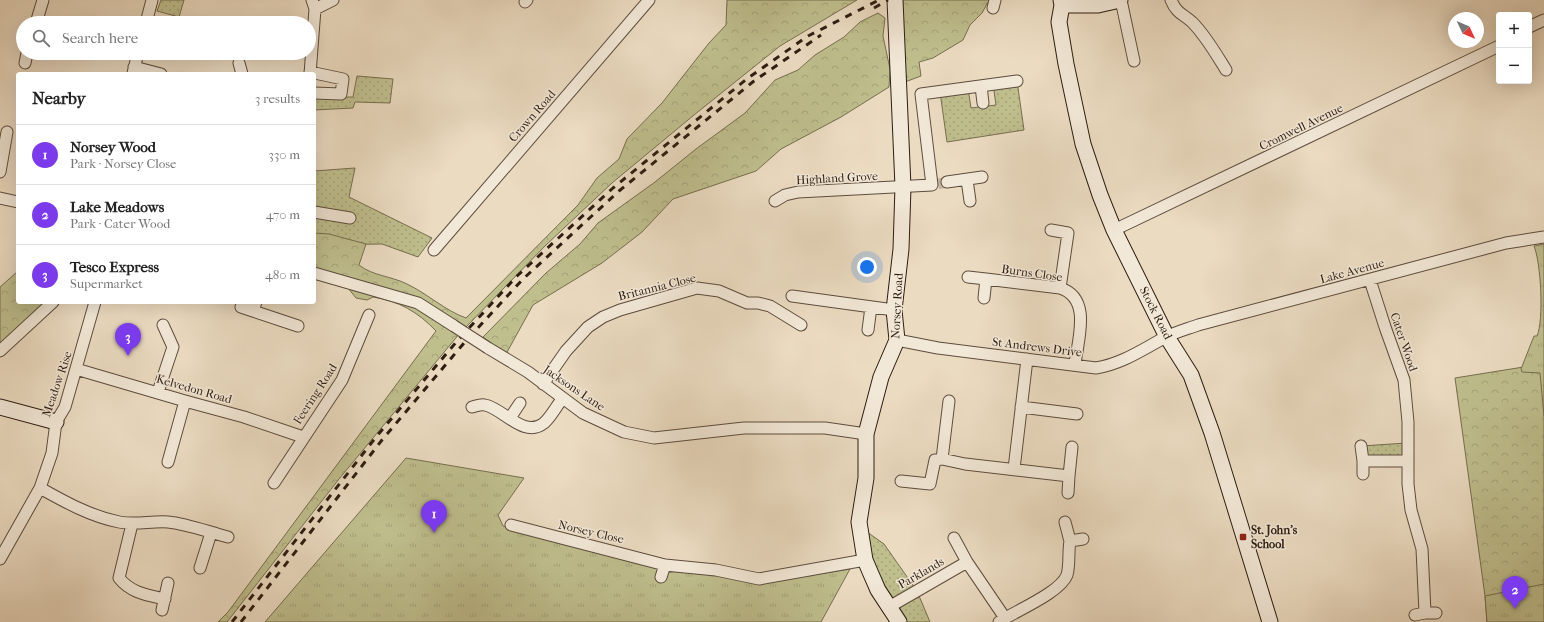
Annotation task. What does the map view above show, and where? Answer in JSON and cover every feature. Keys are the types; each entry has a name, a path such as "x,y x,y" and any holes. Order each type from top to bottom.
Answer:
{"street":[{"path":"38,16 44,0"},
{"path":"313,16 313,5 333,0"},
{"name":"Crown Road","path":"434,250 649,0"},
{"name":"Norsey Road","path":"895,0 903,188 901,249 894,310 897,340 881,377 866,434 866,478 859,522 865,560 878,590 899,622"},
{"path":"1062,2 1098,5 1120,0 1134,61"},
{"path":"1171,0 1176,11 1191,22 1207,40 1226,70"},
{"path":"147,16 148,1"},
{"name":"Stock Road","path":"1062,2 1059,22 1066,64 1083,144 1114,230 1167,336 1191,375 1203,405 1270,622"},
{"path":"1532,26 1544,20"},
{"name":"Cromwell Avenue","path":"1114,230 1496,47"},
{"path":"133,71 136,60"},
{"path":"310,72 311,60"},
{"path":"316,74 343,79 341,94 316,93"},
{"path":"939,184 921,94 1017,81"},
{"path":"981,86 983,103"},
{"path":"0,172 8,131"},
{"name":"Highland Grove","path":"775,201 785,195 798,192 903,188 982,177"},
{"path":"967,180 970,201"},
{"path":"0,198 16,202"},
{"path":"316,212 350,218"},
{"path":"1052,230 1068,233 1060,288"},
{"name":"Lake Avenue","path":"1167,336 1198,324 1506,243 1544,237"},
{"name":"Jacksons Lane","path":"316,274 418,303 528,372 599,422 624,432 654,438 744,428 825,428 866,434"},
{"name":"Burns Close","path":"968,277 1060,288 1075,296 1080,305 1080,322 1075,364"},
{"name":"Burns Close","path":"984,298 986,279"},
{"name":"Cater Wood","path":"1370,280 1404,380 1408,422 1408,484 1411,510 1422,549 1420,614 1436,613"},
{"name":"Britannia Close","path":"543,384 566,351 588,327 603,317 620,310 697,288 719,292 747,303 758,303 770,306 801,326"},
{"path":"792,296 894,310"},
{"path":"0,351 51,304"},
{"name":"Meadow Rise","path":"0,559 40,488 52,453 56,422 65,407 94,304"},
{"path":"241,308 255,307 298,326"},
{"path":"868,330 871,308"},
{"name":"Feering Road","path":"274,483 342,380 369,315"},
{"path":"158,392 173,347 163,325"},
{"name":"St Andrews Drive","path":"897,340 938,348 1075,364 1096,368 1112,365 1167,336"},
{"path":"1014,469 1027,359"},
{"name":"Kelvedon Road","path":"76,369 244,417 303,437"},
{"path":"472,407 484,405 510,418 525,428 539,426 545,422 563,398"},
{"path":"168,462 185,401"},
{"path":"942,459 949,401"},
{"path":"510,418 520,403"},
{"path":"0,407 56,422"},
{"path":"1021,407 1077,414"},
{"path":"1361,446 1363,474"},
{"path":"1068,493 1072,447"},
{"path":"901,482 930,484 935,460 942,459 965,464 1069,476"},
{"path":"1363,461 1408,461"},
{"path":"40,488 77,508 101,517 132,524 145,521 169,522 228,537"},
{"path":"954,538 1002,620 1052,591 1061,583 1066,575 1070,540 1065,522"},
{"path":"132,524 119,578 130,589 142,594 165,599"},
{"name":"Norsey Close","path":"511,525 665,565 717,566 759,579 865,560"},
{"path":"200,568 211,533"},
{"path":"1070,540 1083,539"},
{"name":"Parklands","path":"889,607 967,562"},
{"path":"660,577 665,565"},
{"path":"162,610 168,583"}],"green space":[{"path":"161,0 184,0 179,16 157,11"},
{"path":"727,0 857,0 780,46 612,183 546,245 466,327 447,316 460,333 339,479 227,622 218,622 228,612 436,331 408,308 391,301 373,297 367,300 356,298 348,288 326,282 316,275 316,233 329,234 366,244 359,265 364,269 407,284 422,292 450,311 466,318 578,205 597,178 619,159 627,139 662,103 709,43 726,25"},
{"path":"902,0 991,0 988,2 982,13 970,25 963,40 933,58 919,62 921,76 905,82"},
{"path":"878,13 885,18 883,36 890,69 889,87 841,117 781,149 756,171 673,199 642,232 602,263 533,305 506,354 483,337 546,273 580,244 598,223 655,182 696,149 745,113 775,80 798,70 815,55 844,37 860,22"},
{"path":"357,76 393,79 390,103 355,102 353,108 316,110 316,97 353,97"},
{"path":"1017,81 1024,130 947,142 940,92 968,88 971,108 996,105 993,84"},
{"path":"355,168 349,197 432,238 418,257 382,244 316,245 316,171"},
{"path":"1544,244 1544,416 1540,373 1522,372 1521,369 1534,336 1537,336 1539,328 1541,291 1534,246"},
{"path":"16,273 16,304 46,304 0,351 0,287"},
{"path":"1536,365 1544,370 1544,609 1487,622 1485,596 1455,378"},
{"path":"1407,443 1408,461 1363,461 1361,446"},
{"path":"406,458 524,478 498,515 503,526 549,540 773,581 850,569 821,622 265,622"},
{"path":"860,527 884,544 917,591 930,622 899,622 889,607"},
{"path":"1544,584 1544,622 1487,622 1485,596"}],"tunnel":[{"path":"938,184 947,182"}],"railway":[{"path":"232,622 376,437 458,340 517,276 613,188 748,78 808,36 879,0"},
{"path":"874,8 888,0"},
{"path":"241,622 382,440 464,343 523,279 619,191 754,81 821,35"}],"place":[{"name":"Tesco Express","path":"128,356"},
{"name":"Norsey Wood","path":"434,533"},
{"name":"St. John's School","path":"1243,537"},
{"name":"Lake Meadows","path":"1515,609"}]}
